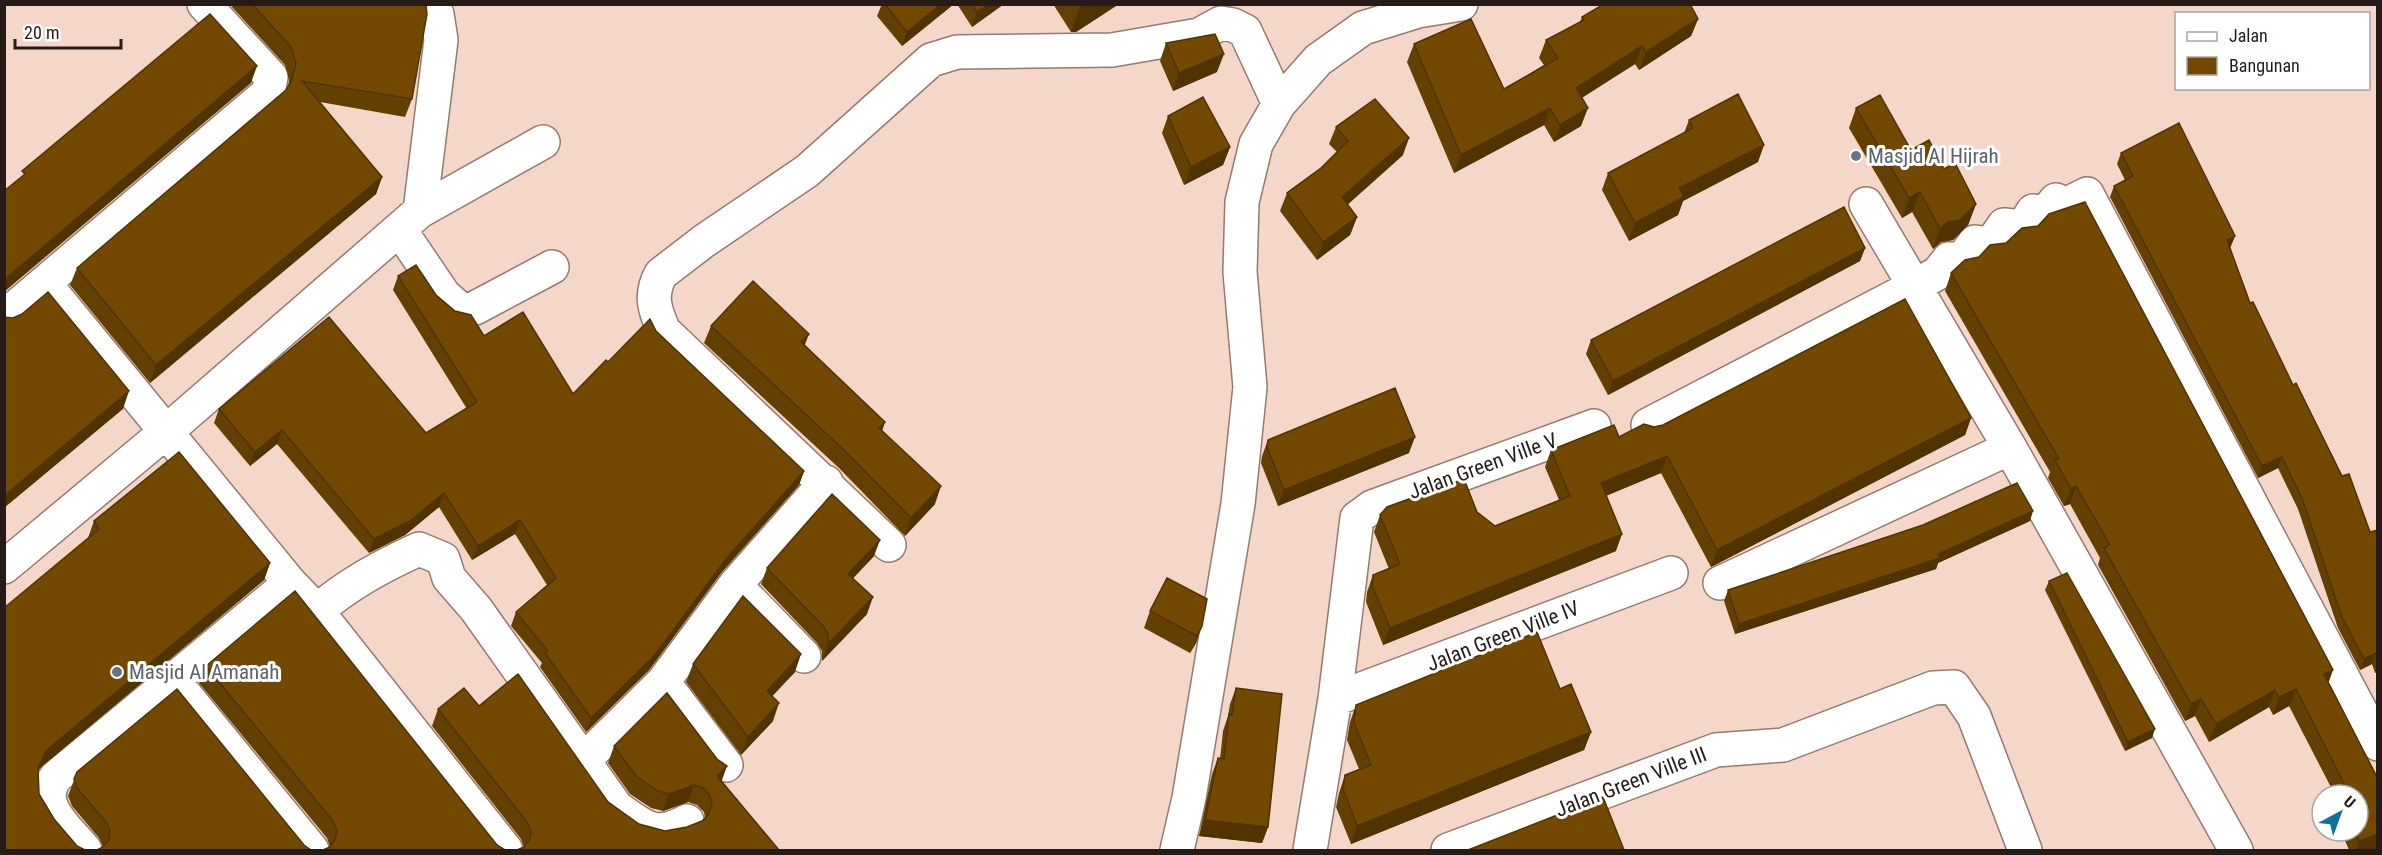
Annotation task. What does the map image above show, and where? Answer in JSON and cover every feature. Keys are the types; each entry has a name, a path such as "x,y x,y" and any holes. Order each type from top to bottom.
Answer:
{"street":[{"path":"4,317 268,93 271,77 204,4"},
{"path":"430,4 437,14 441,40 410,220 444,295 462,311 475,308 552,267"},
{"path":"1177,850 1193,777 1233,538 1249,399 1240,272 1242,202 1256,144 1279,104 1318,60 1363,28 1418,11 1461,4"},
{"path":"889,544 826,482 663,331 654,308 655,289 661,274 704,241 807,171 931,60 957,52 1112,50 1200,20 1221,23 1233,25 1245,32 1279,104"},
{"path":"4,567 167,431 410,220 543,142"},
{"path":"1866,204 1939,273 2010,448 2236,850"},
{"path":"1648,425 1939,273 1975,242 1991,243 2004,225 2054,210 2378,744"},
{"path":"45,284 290,583 317,611 506,850"},
{"name":"Jalan Green Ville V","path":"1335,699 1357,518 1372,507 1594,426"},
{"path":"1720,583 2010,448"},
{"path":"584,760 663,682 735,585 826,482"},
{"path":"317,611 340,591 378,568 419,549 443,559 449,578 476,609 617,808 647,828 670,830 687,821"},
{"name":"Jalan Green Ville IV","path":"1335,699 1671,573"},
{"path":"86,850 49,806 50,786 57,777 290,583"},
{"path":"735,585 804,656"},
{"path":"173,680 312,850"},
{"path":"663,682 726,765"},
{"name":"Jalan Green Ville III","path":"1448,850 1716,750 1783,745 1933,688 1954,687 1974,716 2022,850"},
{"path":"1310,850 1335,699"}],"building":[{"path":"252,4 426,5 427,14 412,99 302,81 382,177 156,365 77,268 286,90 292,80 296,63 291,47"},
{"path":"885,4 941,4 907,32"},
{"path":"972,4 989,4 977,12"},
{"path":"1078,4 1089,4 1080,7"},
{"path":"1604,4 1690,4 1698,19 1646,52 1642,46 1576,88 1588,108 1560,125 1550,108 1461,155 1414,44 1471,19 1504,89 1558,58 1546,40 1584,20 1582,17"},
{"path":"210,14 257,66 4,280 4,191 25,174 22,171"},
{"path":"1215,34 1224,54 1179,73 1166,43"},
{"path":"1738,94 1764,145 1679,188 1684,197 1635,223 1608,173 1693,128 1689,120"},
{"path":"1880,95 1911,150 1929,140 1944,169 1955,163 1976,204 1960,220 1948,222 1940,229 1920,192 1909,198 1856,108"},
{"path":"1203,97 1230,147 1191,167 1168,116"},
{"path":"1375,99 1409,138 1342,197 1357,217 1323,242 1287,193 1321,168 1348,141 1336,127"},
{"path":"2179,123 2235,236 2227,240 2250,303 2253,302 2293,385 2296,383 2342,476 2349,474 2370,532 2378,530 2378,658 2376,653 2364,659 2342,617 2302,498 2282,457 2262,466 2114,186 2133,176 2121,153"},
{"path":"2085,202 2333,670 2324,674 2378,779 2378,834 2370,837 2370,783 2344,783 2296,689 2279,697 2275,690 2216,724 2201,699 2191,704 2104,548 2110,545 2076,486 2071,489 2055,460 2059,459 1951,273 1965,260 1979,257 1990,245 2006,243 2022,228 2038,226 2049,214"},
{"path":"1844,207 1865,248 1613,381 1591,340"},
{"path":"416,265 436,295 455,311 471,315 484,336 523,312 573,394 650,319 656,331 804,471 726,559 654,656 591,718 545,653 548,651 516,612 556,578 520,520 478,546 444,493 410,521 374,539 282,430 255,452 219,409 329,317 426,433 477,402 398,276"},
{"path":"753,281 809,334 801,342 885,422 879,428 941,486 911,518 845,451 711,326"},
{"path":"48,292 129,391 4,496 4,317 13,318 22,314"},
{"path":"1905,299 1971,418 1717,550 1667,456 1601,483 1622,534 1390,628 1372,585 1373,575 1400,564 1380,515 1387,507 1464,479 1477,512 1495,526 1570,496 1551,450 1614,425 1619,437 1644,424 1654,427 1663,425"},
{"path":"1395,388 1415,437 1284,490 1267,447 1268,440"},
{"path":"179,452 270,563 46,751 38,768 39,794 54,819 77,846 85,850 4,850 4,608 99,529 94,521"},
{"path":"2017,483 2033,511 1938,554 1940,558 1739,624 1728,590 1923,525"},
{"path":"832,494 880,540 848,574 873,597 828,644 828,634 823,626 767,568"},
{"path":"2067,573 2155,729 2128,742 2049,581"},
{"path":"1167,578 1207,599 1202,626 1197,636 1150,611"},
{"path":"295,591 497,845 505,850 323,850 330,847 335,840 337,831 333,821 206,666"},
{"path":"743,596 801,654 767,691 779,703 748,737 693,664"},
{"path":"1537,632 1560,689 1571,684 1591,732 1357,826 1343,789 1345,775 1371,765 1354,723 1356,705"},
{"path":"518,674 608,802 639,824 665,831 687,827 702,821 712,806 710,795 703,788 694,785 669,794 658,791 637,777 614,746 667,693 717,759 727,766 717,776 779,850 517,850 524,847 530,839 531,831 527,822 438,709 464,688 479,706"},
{"path":"1236,688 1282,694 1268,827 1205,820 1218,758 1224,759 1229,714 1232,715"},
{"path":"177,689 304,845 311,850 97,850 109,840 110,830 78,789 74,779 77,772"},
{"path":"1603,797 1624,850 1468,850"}],"place":[{"name":"Masjid Al Hijrah","path":"1856,156"},
{"name":"Masjid Al Amanah","path":"117,672"}]}
